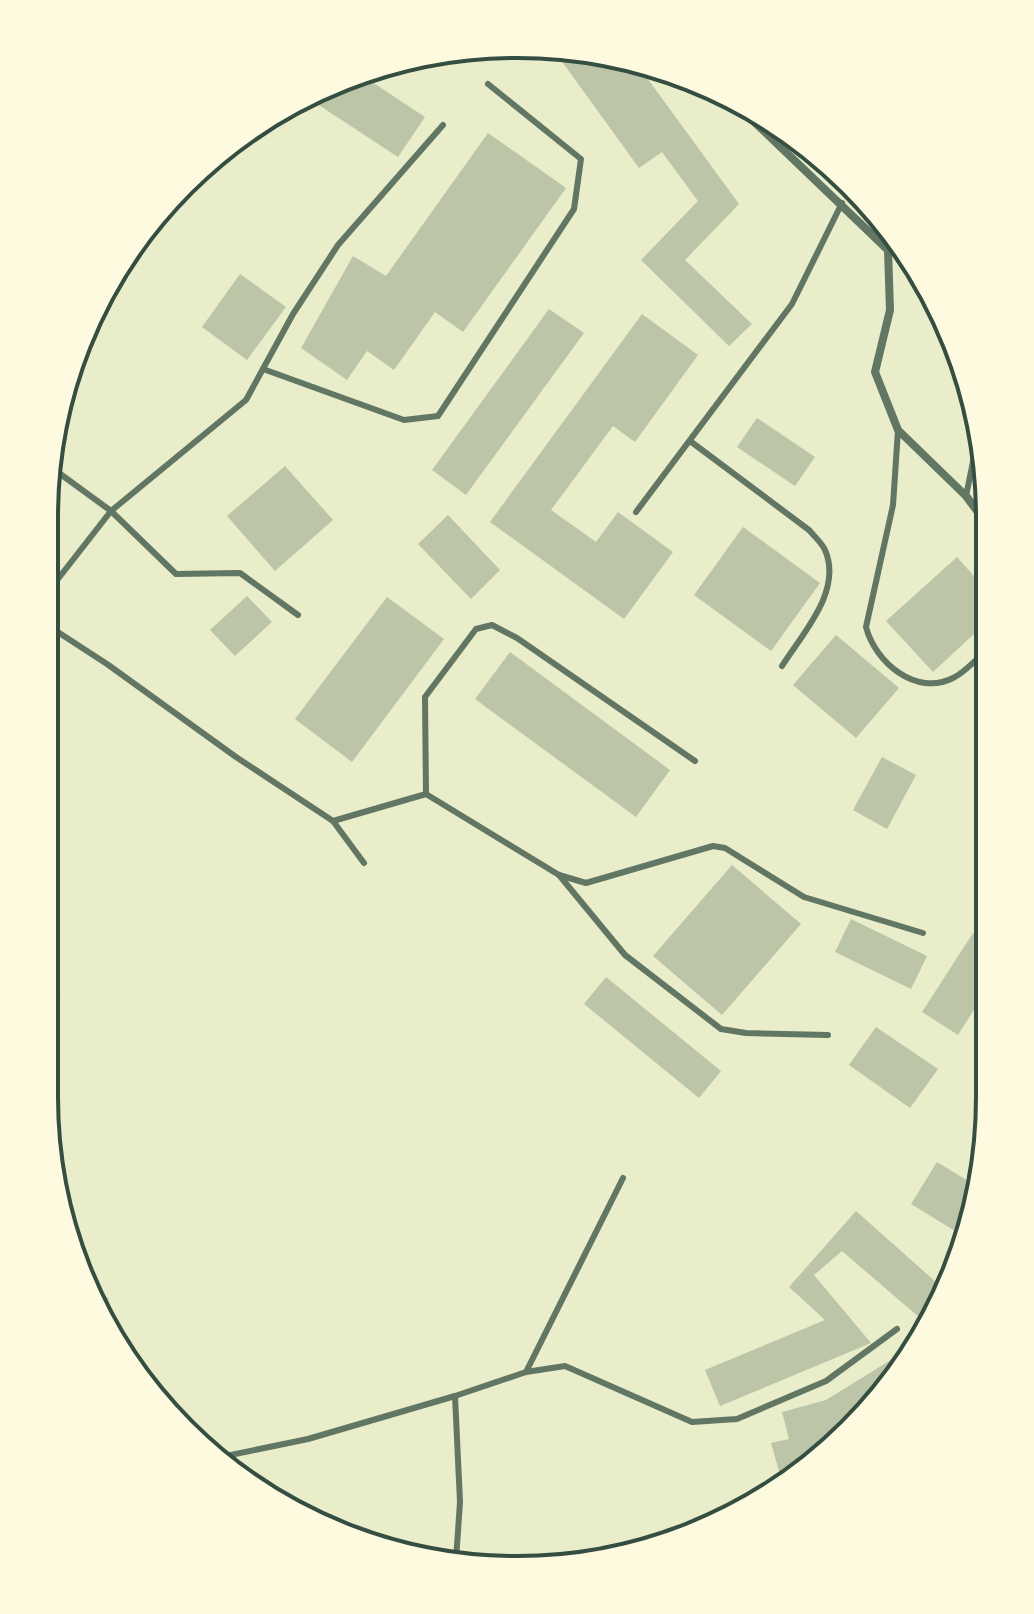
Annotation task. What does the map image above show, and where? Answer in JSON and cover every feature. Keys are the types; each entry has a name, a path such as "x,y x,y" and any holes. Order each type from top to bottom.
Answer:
{"street":[{"path":"763,129 888,250 890,310 875,372 898,430 976,509"}],"lane":[{"path":"263,369 404,420 438,416 574,209 581,159 488,84"},
{"path":"58,579 111,511 246,400 293,314 338,245 443,125"},
{"path":"636,512 792,304 842,203"},
{"path":"898,430 893,505 866,627 870,643 900,675 922,683 952,679 976,660"},
{"path":"690,441 809,530 825,549 830,572 825,598 782,666"},
{"path":"966,496 973,463"},
{"path":"60,474 111,511 176,574 240,573 298,615"},
{"path":"426,794 425,697 476,629 492,625 517,638 695,761"},
{"path":"58,632 333,821 364,863"},
{"path":"333,821 426,794 559,875 586,883 713,846 725,848 804,897 923,933"},
{"path":"559,875 625,955 721,1029 746,1033 828,1035"},
{"path":"526,1372 623,1178"},
{"path":"230,1455 308,1439 526,1372 565,1366 692,1422 737,1419 826,1381 897,1329"},
{"path":"455,1396 460,1502 457,1552"}],"building":[{"path":"561,60 646,77 739,204 685,260 752,324 729,346 641,260 698,201 662,152 639,168"},
{"path":"371,81 425,117 398,157 317,104"},
{"path":"488,133 566,188 463,332 435,312 394,370 367,351 347,380 301,348 353,256 386,276"},
{"path":"240,274 286,307 247,360 202,327"},
{"path":"549,309 584,333 466,495 432,470"},
{"path":"642,314 698,355 635,442 613,426 551,510 596,542 618,512 673,552 624,619 490,522"},
{"path":"757,418 815,457 795,486 737,447"},
{"path":"285,466 333,520 275,571 227,516"},
{"path":"448,515 500,570 471,599 418,544"},
{"path":"743,527 820,583 771,651 694,595"},
{"path":"957,557 976,578 976,632 933,672 886,621"},
{"path":"247,596 272,622 235,656 210,630"},
{"path":"387,597 444,639 352,762 295,719"},
{"path":"836,635 899,688 856,738 793,685"},
{"path":"510,652 670,770 636,817 475,699"},
{"path":"882,757 916,775 887,829 853,810"},
{"path":"732,865 801,924 722,1015 653,956"},
{"path":"851,919 927,956 911,989 835,952"},
{"path":"973,933 976,935 976,1006 958,1035 922,1012"},
{"path":"606,977 721,1071 699,1098 584,1004"},
{"path":"876,1027 938,1069 910,1108 849,1065"},
{"path":"937,1162 968,1181 956,1231 911,1204"},
{"path":"856,1211 937,1283 920,1318 842,1251 814,1275 871,1343 720,1406 705,1370 825,1320 789,1287"},
{"path":"895,1357 842,1422 780,1473 771,1443 789,1439 782,1412 826,1400"}]}
